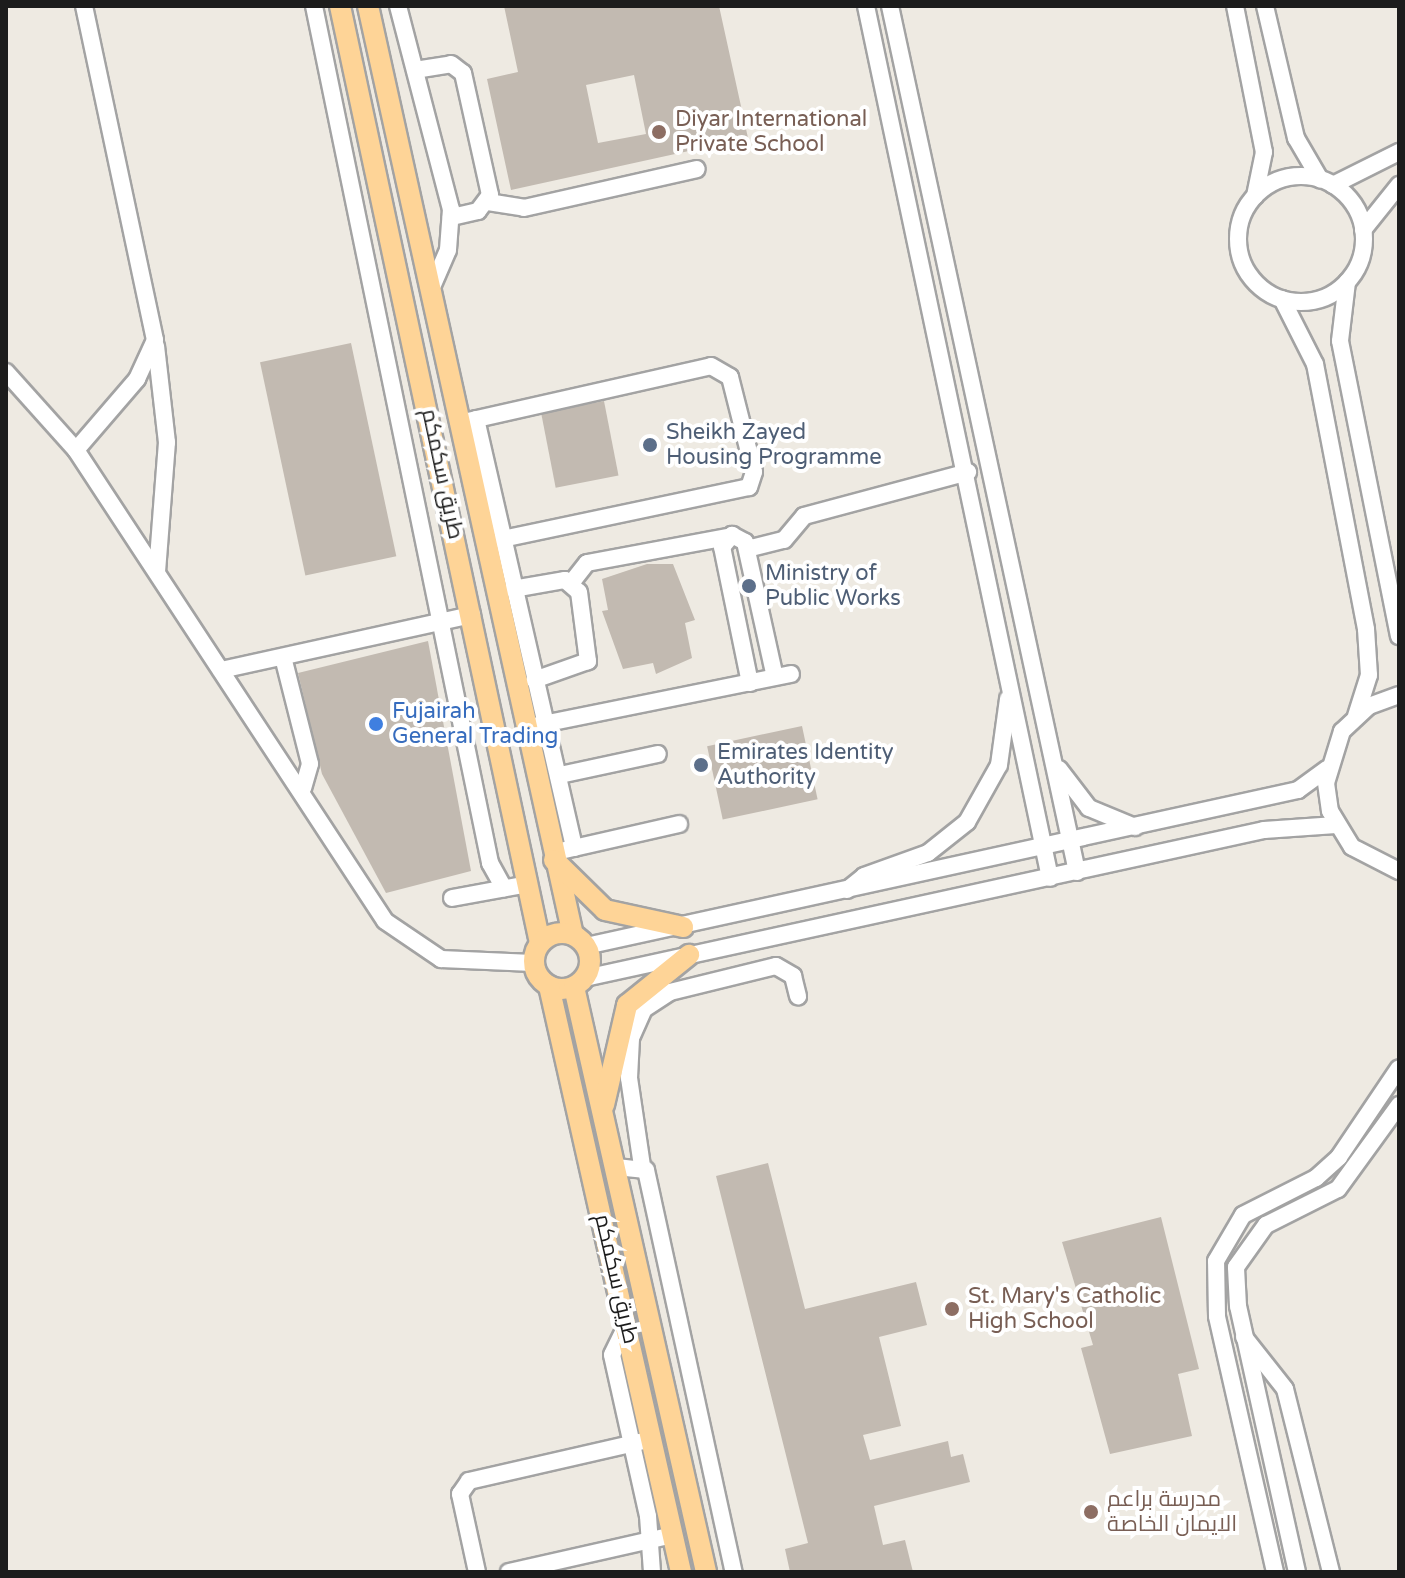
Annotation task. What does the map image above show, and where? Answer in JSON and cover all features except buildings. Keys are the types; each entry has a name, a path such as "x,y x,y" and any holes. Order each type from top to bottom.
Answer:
{"main road":[{"name":"طريق سكمكم","path":"340,6 540,943"},
{"name":"طريق سكمكم","path":"369,10 432,287 468,421 525,728 553,856 579,940 580,982 603,1113 706,1572"},
{"path":"553,856 605,910 683,927"},
{"path":"579,940 540,943 533,963 549,986 580,982"},
{"path":"603,1113 627,1005 689,955"},
{"name":"طريق سكمكم","path":"549,986 627,1324 642,1441 673,1535 681,1572"}],"street":[{"path":"84,6 155,340 167,442 157,571"},
{"path":"314,6 445,621 488,855 504,888"},
{"path":"369,10 399,6 451,217 432,287"},
{"path":"866,6 969,478 1050,878"},
{"path":"890,6 1077,872"},
{"path":"1235,6 1264,152 1255,196 1241,221 1239,248 1258,285 1282,299 1324,298 1347,282"},
{"path":"1265,6 1296,138 1326,182 1353,204 1363,230 1361,258 1347,282 1340,341 1399,636"},
{"path":"415,70 451,64 463,73 488,202"},
{"path":"1255,196 1278,181 1326,182 1399,152"},
{"path":"451,217 488,202 524,208 697,169"},
{"path":"1363,230 1399,185"},
{"path":"579,940 683,927 1298,790 1327,769 1356,716 1369,675 1366,629 1315,364 1282,299"},
{"path":"76,450 137,379 155,340"},
{"path":"502,539 744,490 754,472 730,377 717,365 468,421 502,539 534,680 560,775 574,848"},
{"path":"6,372 76,450 303,788 375,908 410,944 458,964 533,963"},
{"path":"747,549 784,540 804,516 969,478"},
{"path":"513,589 572,582 587,563 727,537 742,537 783,676 525,728"},
{"path":"727,537 722,547 750,683"},
{"path":"534,680 581,668 591,657 572,582"},
{"path":"221,670 472,615"},
{"path":"283,657 310,764 303,788"},
{"path":"846,891 864,876 940,846 977,809 999,765 1010,678"},
{"path":"1356,716 1399,695"},
{"path":"560,775 658,754"},
{"path":"1052,757 1083,803 1135,827"},
{"path":"1327,769 1336,825 1364,855 1399,871"},
{"path":"580,982 689,955 1305,823 1336,825"},
{"path":"553,856 574,848 679,824"},
{"path":"452,898 528,884"},
{"path":"734,1572 642,1166 629,1078 631,1038 644,1009 670,992 776,966 793,976 798,996"},
{"path":"1275,1572 1217,1316 1216,1261 1243,1215 1316,1178 1339,1157 1399,1068"},
{"path":"1297,1572 1244,1337 1235,1280 1247,1243 1266,1225 1338,1189 1399,1105"},
{"path":"616,1167 642,1166"},
{"path":"1244,1337 1285,1389 1331,1572"},
{"path":"477,1572 460,1494 469,1481 642,1441 652,1572"},
{"path":"509,1572 673,1535"}],"place":[{"name":"Diyar International Private School","path":"659,132"},
{"name":"Sheikh Zayed Housing Programme","path":"650,445"},
{"name":"Ministry of Public Works","path":"749,586"},
{"name":"Fujairah General Trading","path":"376,724"},
{"name":"Emirates Identity Authority","path":"701,765"},
{"name":"St. Mary's Catholic High School","path":"952,1309"},
{"name":"مدرسة براعم الايمان الخاصة","path":"1091,1512"}]}
